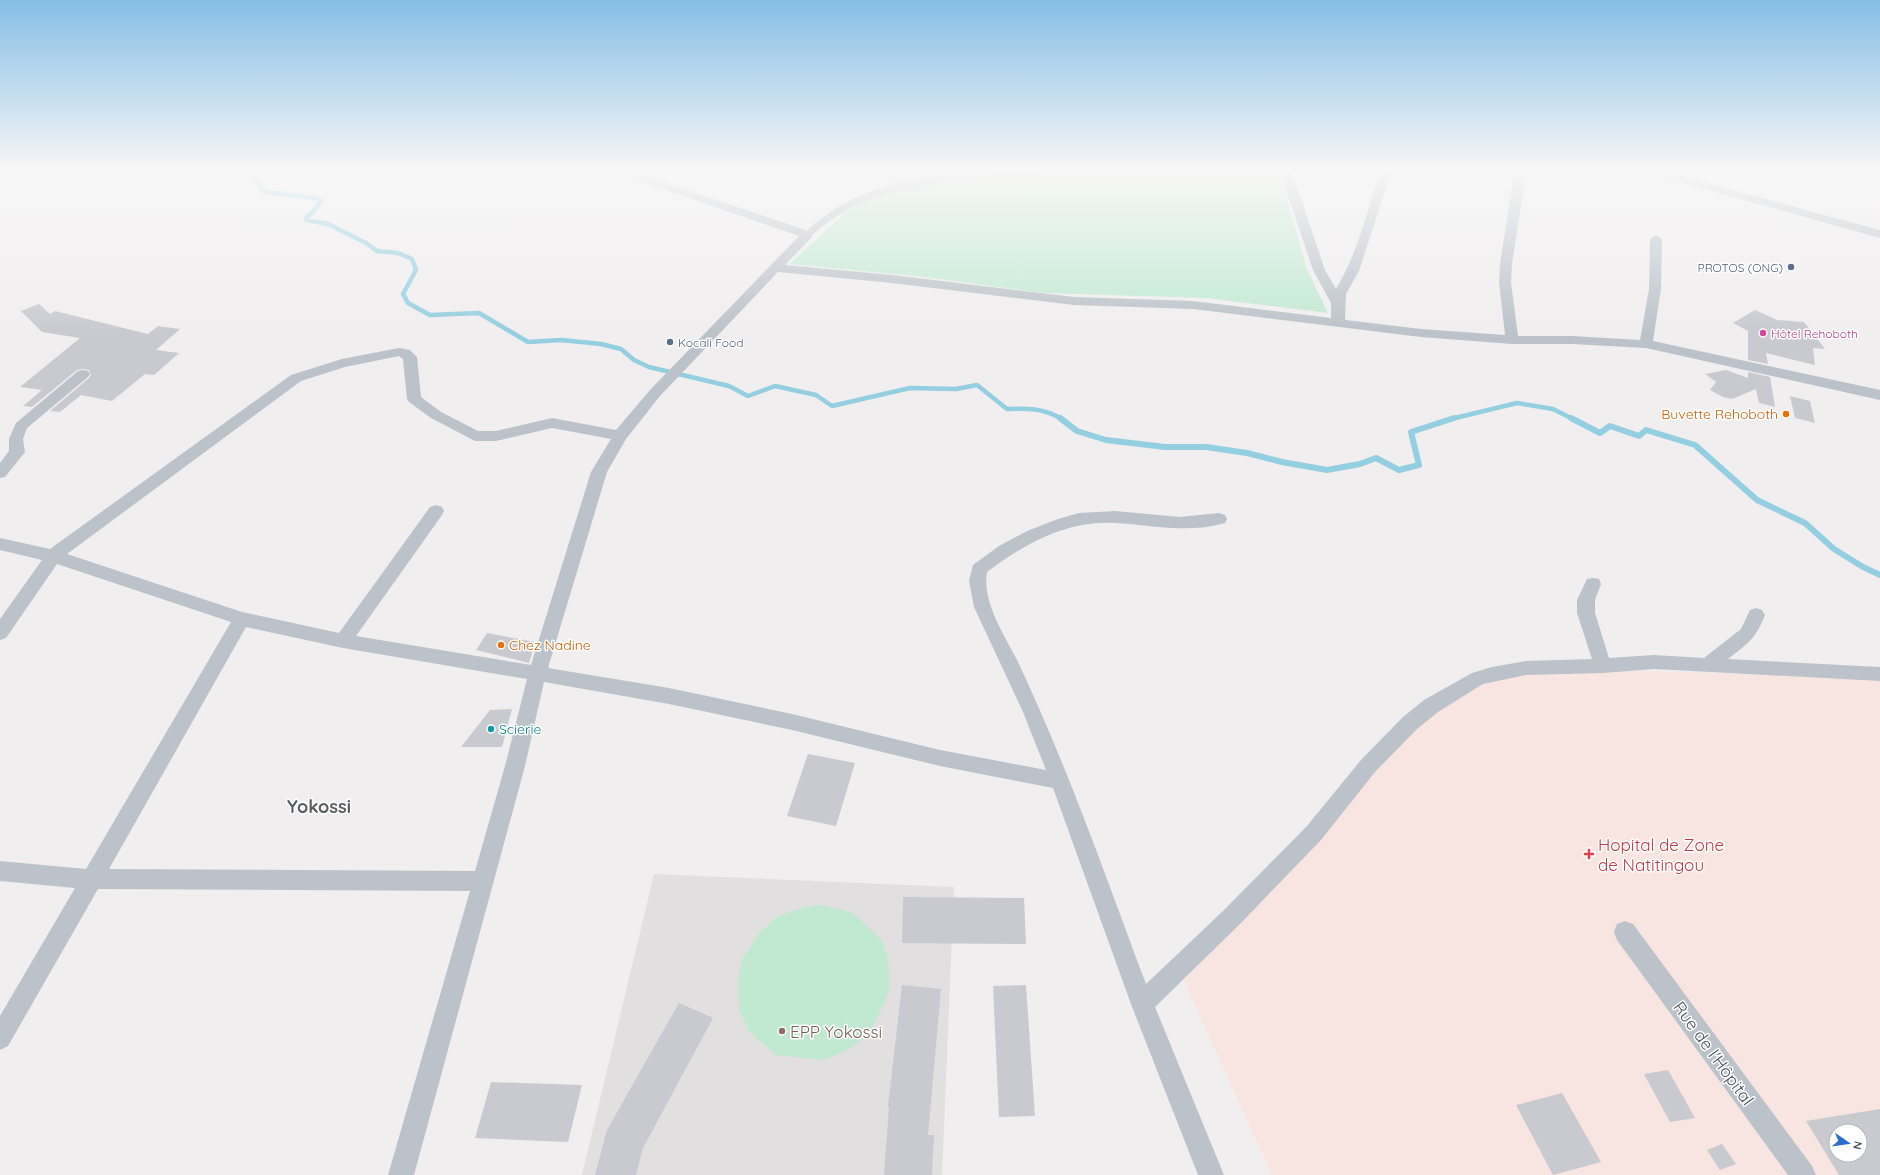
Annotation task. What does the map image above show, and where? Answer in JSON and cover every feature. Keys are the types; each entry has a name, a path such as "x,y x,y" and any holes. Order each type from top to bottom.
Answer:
{"street":[{"path":"401,1175 515,766 537,675 570,573 593,488 607,457 620,436 655,393 807,235 774,224"},
{"path":"1303,224 1319,270 1338,303"},
{"path":"1338,324 1338,303 1340,294 1353,271 1369,224"},
{"path":"1512,224 1506,264 1505,282 1512,340"},
{"path":"1843,224 1880,234"},
{"path":"1646,344 1655,289 1656,238"},
{"path":"774,268 892,279 1074,301 1193,305 1338,324 1512,340 1572,340 1646,344 1880,395"},
{"path":"0,633 53,556 296,378 342,363 399,352 405,353 410,357 414,399 436,415 475,436 496,436 552,423 620,436"},
{"path":"0,473 17,452 16,439 21,426 83,374"},
{"path":"343,641 436,511"},
{"path":"1211,1175 1142,1004 1060,781 1032,712 983,607 977,581 979,569 1013,545 1036,532 1094,517 1174,523 1195,523 1219,518"},
{"path":"0,544 53,556 242,619 343,641 537,675 669,696 792,722 940,758 1060,781"},
{"path":"1593,584 1586,600 1586,613 1603,666"},
{"path":"1706,666 1747,634 1756,615"},
{"path":"0,1038 90,879 242,619"},
{"path":"1142,1004 1231,918 1309,838 1368,766 1410,723 1431,706 1478,678 1526,668 1603,666 1654,662 1706,666 1880,674"},
{"path":"0,871 90,879 483,881"},
{"name":"Rue de l'Hôpital","path":"1625,932 1803,1175"}],"lane":[{"path":"807,235 820,224"}],"shaded area":[{"name":"Hopital de Zone de Natitingou","path":"1511,668 1621,670 1880,679 1880,1175 1272,1175 1184,981 1411,727"},
{"name":"EPP Yokossi","path":"654,874 954,887 942,1175 582,1175"}],"green space":[{"path":"833,224 1294,224 1306,267 1328,313 1206,298 1045,293 925,277 790,264"},
{"path":"821,905 852,912 881,939 888,958 890,989 872,1029 852,1048 824,1060 777,1055 749,1032 739,1009 738,978 742,960 759,933 777,917 804,907"}],"building":[{"path":"39,304 50,314 55,311 148,334 158,326 180,329 156,350 179,353 154,375 145,374 112,401 81,395 60,412 50,411 89,378 91,375 89,370 83,369 77,370 32,407 23,406 42,390 20,387 80,338 42,332 21,311"},
{"path":"1755,310 1777,320 1804,322 1825,349 1813,348 1815,365 1766,353 1768,364 1748,360 1748,331 1733,323"},
{"path":"1726,370 1748,378 1748,372 1770,377 1775,407 1759,403 1756,389 1732,399 1723,397 1710,390 1716,382 1705,374"},
{"path":"1790,396 1810,401 1815,423 1795,418"},
{"path":"487,633 535,642 529,663 476,650"},
{"name":"Scierie","path":"512,709 502,747 461,747 490,710"},
{"path":"808,754 855,763 836,826 787,816"},
{"path":"903,897 1024,898 1026,944 902,943"},
{"path":"902,985 941,989 928,1135 934,1135 932,1175 884,1175 888,1106"},
{"path":"1026,985 1035,1116 999,1117 993,986"},
{"path":"679,1003 713,1018 643,1148 636,1175 595,1175 607,1130"},
{"path":"1668,1070 1695,1118 1670,1122 1644,1074"},
{"path":"491,1082 582,1085 568,1142 475,1138"},
{"path":"1562,1093 1601,1162 1553,1175 1516,1105"},
{"path":"1880,1109 1880,1175 1839,1175 1832,1163 1868,1163 1868,1123 1828,1123 1828,1157 1806,1121"},
{"path":"1722,1144 1736,1164 1720,1170 1707,1150"}],"waterway":[{"path":"327,224 366,243 377,251 398,253 412,259 416,270 403,294 408,303 430,315 479,313 528,342 561,340 601,344 621,349 634,360 649,367 729,386 748,396 775,386 816,395 832,406 910,388 956,389 977,385 1007,409 1042,411 1055,415 1061,419"},
{"path":"1451,419 1517,403 1553,409 1571,418"},
{"path":"1060,418 1077,431 1106,440 1165,447 1206,447 1247,453 1282,462 1327,470 1360,464 1376,458 1399,470 1419,465 1411,432 1454,418"},
{"path":"1571,418 1600,433 1610,426 1639,436 1646,430 1695,445 1757,500 1805,523 1834,549 1863,567 1880,575"}],"place":[{"name":"PROTOS (ONG)","path":"1791,267"},
{"name":"Hôtel Rehoboth","path":"1763,333"},
{"name":"Kocali Food","path":"670,342"},
{"name":"Buvette Rehoboth","path":"1786,414"},
{"name":"Chez Nadine","path":"501,645"},
{"name":"Scierie","path":"491,729"},
{"name":"Hopital de Zone de Natitingou","path":"1589,854"},
{"name":"EPP Yokossi","path":"782,1031"}],"district":[{"name":"Yokossi","path":"319,806"}]}
